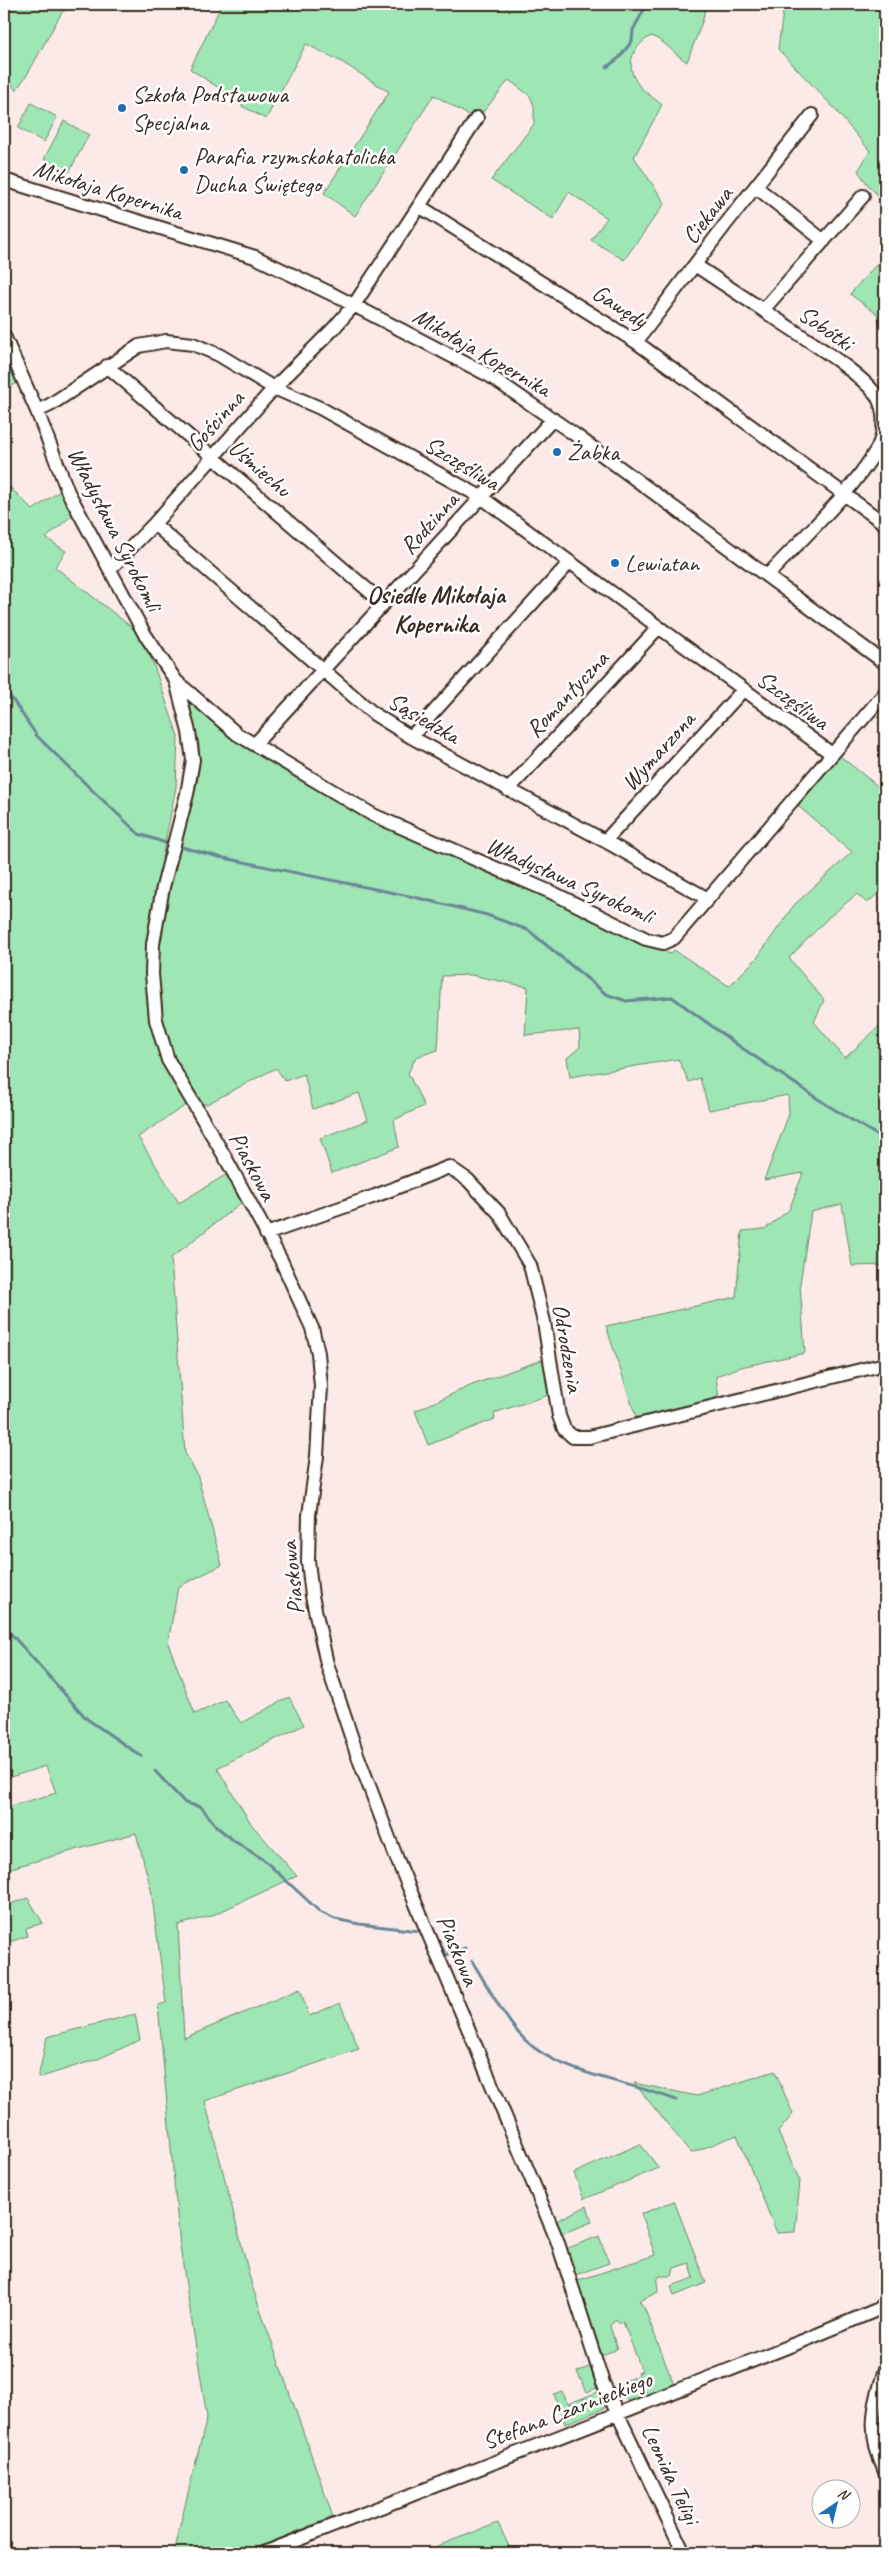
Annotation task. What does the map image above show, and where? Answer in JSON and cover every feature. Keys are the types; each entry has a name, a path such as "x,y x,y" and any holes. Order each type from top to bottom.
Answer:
{"street":[{"name":"Ciekawa","path":"636,342 812,115"},
{"path":"354,305 478,118"},
{"name":"Mikołaja Kopernika","path":"4,180 255,257 354,305 490,376 553,419 885,663"},
{"path":"756,187 824,241"},
{"name":"Sobótki","path":"767,576 843,494 878,448 883,430 883,410 877,396 863,381 763,310 864,196"},
{"name":"Gawędy","path":"420,206 636,342 885,524"},
{"path":"695,265 763,310"},
{"name":"Gościnna","path":"111,568 154,524 274,388 354,305"},
{"name":"Władysława Syrokomli","path":"4,336 37,411 68,492 111,568 144,633 176,681 237,734 373,814 554,893 646,939 663,943 674,938 885,694"},
{"name":"Szczęśliwa","path":"37,411 139,346 166,341 193,344 219,354 274,388 320,408 481,497 832,754"},
{"name":"Uśmiechu","path":"107,366 213,455 383,603"},
{"name":"Rodzinna","path":"255,744 383,603 425,561 553,419"},
{"name":"Sąsiedzka","path":"154,524 321,671 374,714 411,737 605,840 708,899"},
{"path":"411,737 570,562"},
{"name":"Romantyczna","path":"508,790 658,628"},
{"name":"Władysława Syrokomli","path":"176,681 188,727"},
{"name":"Wymarzona","path":"605,840 743,690"},
{"name":"Piaskowa","path":"188,727 193,760 191,775 163,887 153,944 152,974 156,1020 168,1060 225,1157 299,1295 312,1328 318,1353 321,1386 320,1421 309,1515 308,1554 312,1596 327,1664 357,1754 397,1859 557,2240 603,2383 618,2413"},
{"name":"Odrodzenia","path":"266,1234 448,1167 468,1180 499,1214 530,1264 544,1322 559,1416 564,1428 573,1437 589,1437 885,1364"},
{"name":"Stefana Czarnieckiego","path":"264,2553 883,2310"},
{"path":"885,2369 873,2415 873,2440 885,2472"},
{"name":"Leonida Teligi","path":"618,2413 684,2553"}],"green space":[{"path":"4,4 75,4 62,12 27,75 16,90 4,75"},
{"path":"222,4 706,4 703,19 687,62 661,41 651,36 636,50 631,61 633,74 638,84 662,105 634,157 665,203 624,260 591,240 607,218 569,192 553,219 491,180 534,124 534,106 530,96 509,80 484,111 468,115 434,95 355,216 324,193 389,92 340,61 306,44 266,119 242,106 242,103 190,69"},
{"path":"784,4 885,4 885,203 858,171 870,151 832,106 778,49"},
{"path":"31,103 57,117 44,142 18,128"},
{"path":"64,121 89,135 69,172 44,159"},
{"path":"885,255 885,328 880,325 877,314 850,294"},
{"path":"11,359 20,381 4,391 4,363"},
{"path":"4,481 33,510 64,488 75,513 46,538 66,551 55,567 139,633 153,663 178,736 176,787 162,858 174,859 198,779 199,744 186,696 190,696 220,729 379,822 570,903 670,954 674,950 729,986 757,958 794,905 852,852 798,806 840,756 885,792 885,888 867,903 857,894 829,917 789,958 824,1000 814,1022 845,1058 885,1021 885,1265 852,1266 842,1204 811,1212 800,1284 805,1353 741,1367 716,1376 719,1400 637,1420 606,1326 736,1297 742,1231 765,1229 789,1210 803,1173 764,1180 789,1114 788,1095 709,1110 700,1078 689,1082 678,1059 570,1077 567,1058 580,1047 579,1030 525,1035 528,987 471,975 442,976 438,1050 416,1057 408,1073 424,1106 394,1120 399,1147 332,1173 320,1138 368,1120 359,1093 313,1109 304,1074 285,1081 276,1068 207,1104 189,1103 138,1137 179,1203 227,1174 242,1202 171,1258 185,1453 197,1474 222,1565 178,1587 168,1643 195,1714 225,1700 241,1723 289,1697 304,1725 217,1768 252,1825 297,1876 211,1916 178,1925 184,2038 300,1989 309,2016 340,2003 359,2049 205,2101 252,2286 333,2517 244,2553 173,2553 207,2417 180,2247 158,2005 166,2003 151,1889 136,1833 4,1870 4,1808 56,1793 46,1766 4,1779 4,1737 9,1735 6,1719 4,1718"},
{"path":"544,1359 549,1395 494,1413 495,1419 428,1445 415,1411 472,1385"},
{"path":"28,1898 43,1923 26,1928 27,1936 4,1944 4,1906"},
{"path":"135,2014 140,2040 98,2059 38,2078 47,2037"},
{"path":"775,2071 793,2114 778,2132 800,2181 795,2232 777,2233 737,2135 691,2153 634,2083 697,2096"},
{"path":"640,2144 659,2168 584,2199 574,2173"},
{"path":"674,2201 706,2283 674,2296 671,2286 694,2278 689,2263 674,2268 672,2276 660,2276 657,2280 658,2292 639,2301 644,2307 674,2385 631,2402 620,2396 615,2389 627,2380 639,2375 638,2373 642,2371 623,2322 619,2323 616,2319 610,2326 617,2349 600,2356 576,2281 655,2255 641,2214"},
{"path":"587,2206 592,2222 561,2234 556,2221"},
{"path":"599,2236 609,2263 575,2275 566,2249"},
{"path":"591,2366 599,2387 587,2392 577,2372"},
{"path":"562,2391 568,2404 598,2392 605,2408 565,2424 554,2394"},
{"path":"498,2523 512,2553 419,2553"}],"waterway":[{"path":"607,67 619,58 632,41 633,30 647,4"},
{"path":"4,687 37,736 93,791 139,834 166,843"},
{"path":"182,847 219,857 414,897 487,915 528,930 606,994 626,1001 672,997 739,1046 827,1105 885,1140"},
{"path":"4,1626 87,1719 141,1756"},
{"path":"155,1771 185,1803 201,1807 217,1827 234,1841 264,1860 320,1912 335,1919 359,1924 419,1931"},
{"path":"438,1940 446,1955 465,1948"},
{"path":"472,1961 510,2023 525,2040 540,2052 576,2069 676,2100"}],"place":[{"name":"Szkoła Podstawowa Specjalna","path":"122,108"},
{"name":"Parafia rzymskokatolicka Ducha Świętego","path":"184,170"},
{"name":"Żabka","path":"557,452"},
{"name":"Lewiatan","path":"615,563"}],"district":[{"name":"Osiedle Mikołaja Kopernika","path":"436,608"}]}
